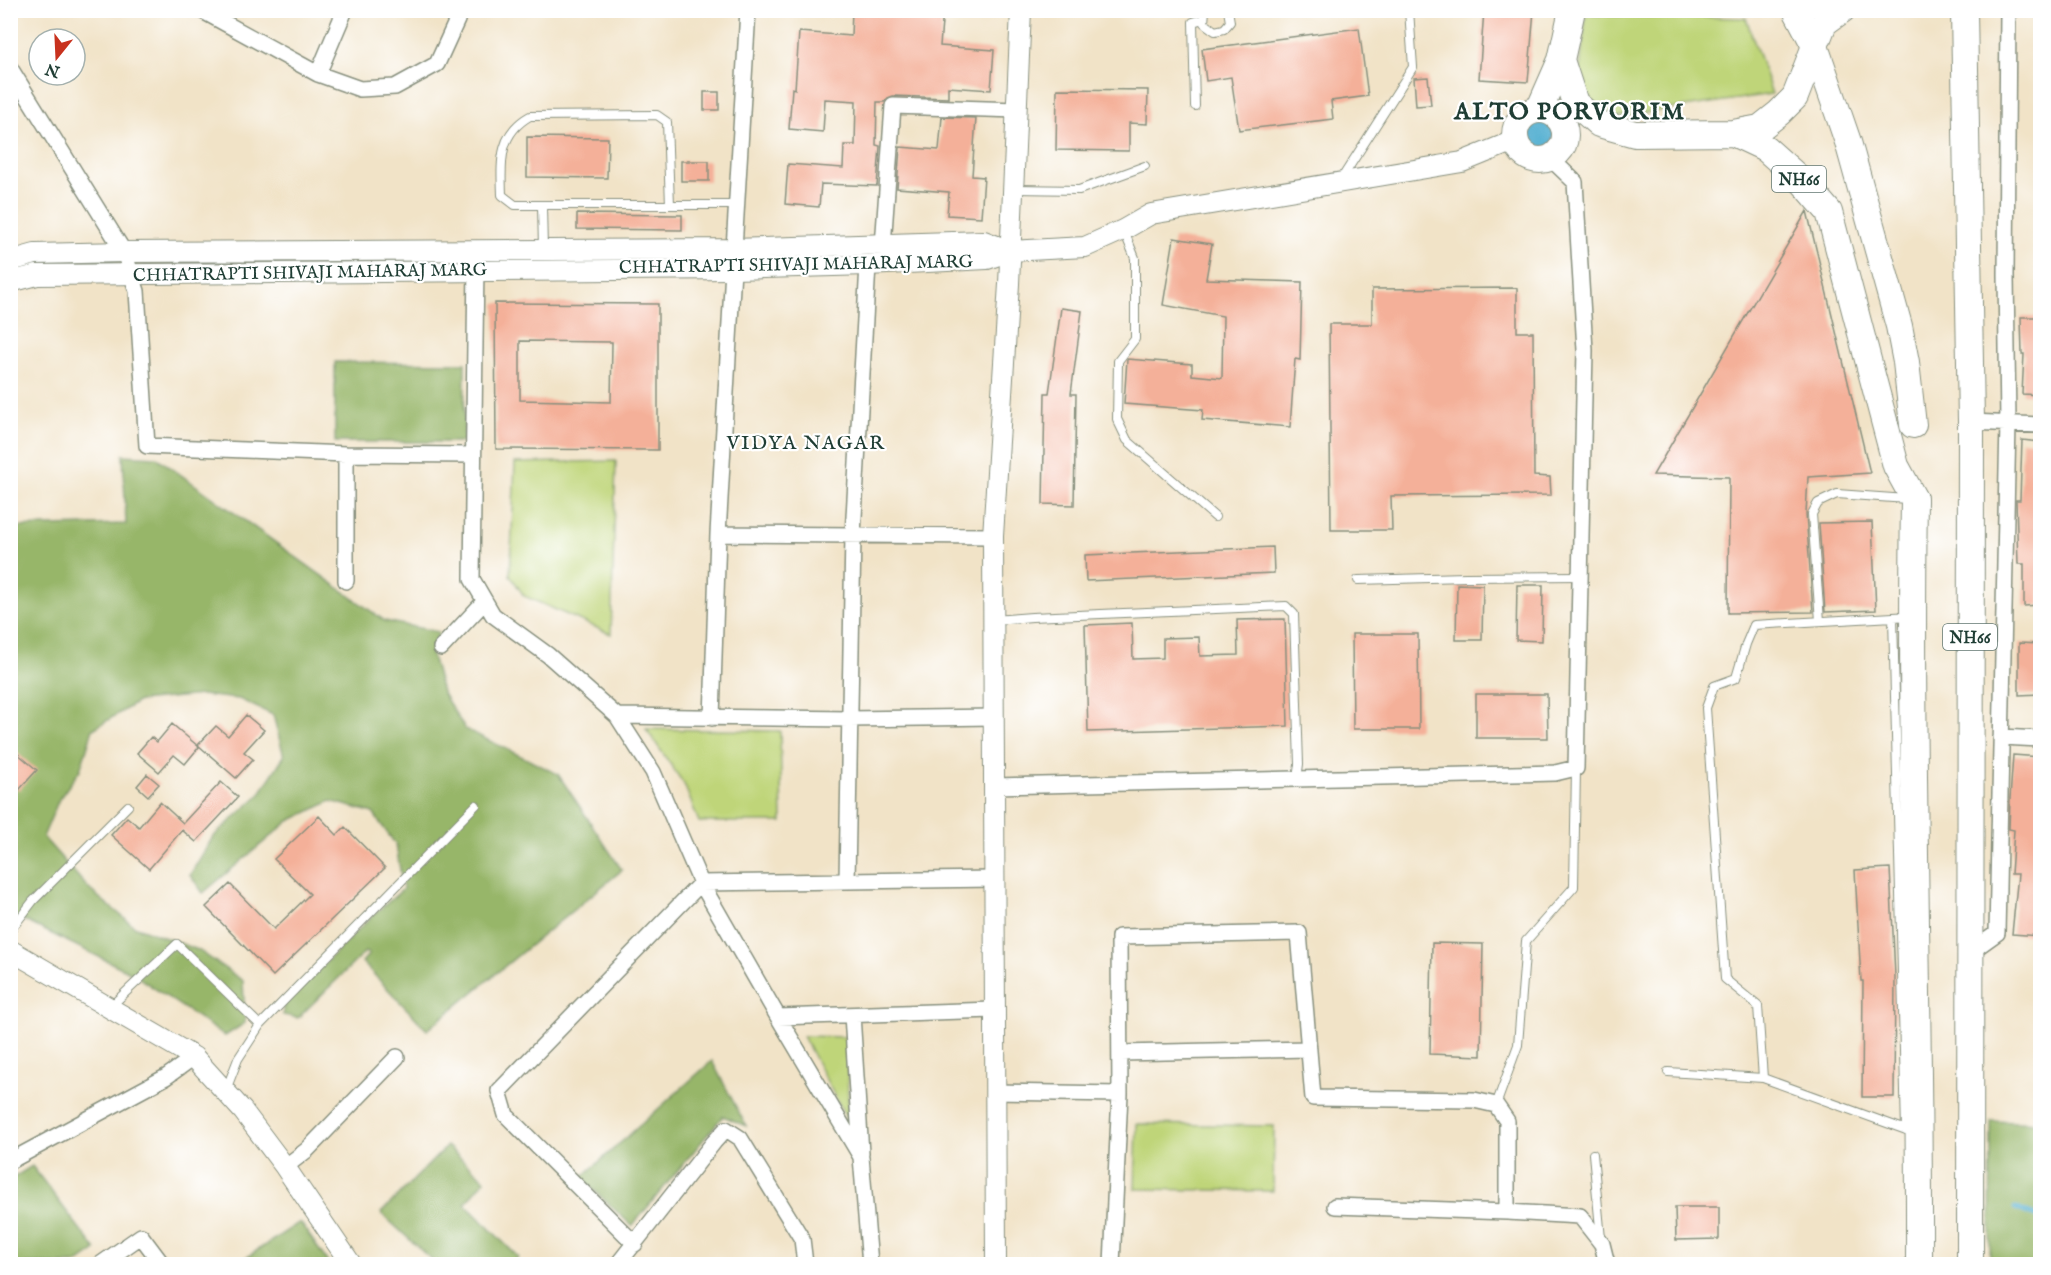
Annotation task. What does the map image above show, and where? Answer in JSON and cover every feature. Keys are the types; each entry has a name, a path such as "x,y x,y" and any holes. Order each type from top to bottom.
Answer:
{"main road":[{"path":"1539,110 1561,60 1572,10"},
{"path":"1796,10 1815,46 1848,142 1899,326 1906,362 1913,425"},
{"path":"1733,133 1760,128 1795,97 1824,24 1842,10"},
{"name":"NH66","path":"1964,10 1971,422 1970,1264"},
{"name":"NH66","path":"1561,60 1575,103 1599,124 1635,134 1733,133 1765,148 1803,182 1829,212 1896,466 1914,499 1902,616 1913,1131 1919,1264"},
{"path":"1539,110 1547,111 1560,120 1565,136 1561,149 1550,158 1536,160 1528,157 1518,147 1516,140 1518,124 1523,117 1539,110"},
{"path":"1565,136 1635,134"}],"street":[{"path":"201,10 318,74 360,89 395,87 437,64 457,20 459,10"},
{"path":"318,74 345,10"},
{"path":"734,249 748,10"},
{"path":"996,1264 993,536 1014,189 1021,10"},
{"path":"1970,952 1997,933 2008,423 2006,274 2008,10"},
{"path":"10,68 124,252 132,274 137,291 147,446 346,454 473,455"},
{"path":"883,246 893,106 1017,110"},
{"path":"1010,251 1085,247 1151,214 1462,162 1516,140"},
{"path":"995,786 1555,773 1576,768 1585,350 1575,182 1550,158"},
{"name":"CHHATRAPTI SHIVAJI MAHARAJ MARG","path":"10,282 37,275 132,274 477,260 543,250 883,246 984,241 1010,251"},
{"name":"CHHATRAPTI SHIVAJI MAHARAJ MARG","path":"10,261 35,254 124,252 477,260 733,269 987,259 1010,251"},
{"path":"477,260 472,579 493,615 548,655 617,716 653,772 701,883 861,1156"},
{"path":"847,881 853,535 868,265"},
{"path":"712,718 718,534 733,269"},
{"path":"1971,422 2040,425"},
{"path":"346,454 346,581"},
{"path":"718,534 993,536"},
{"path":"441,648 485,601"},
{"path":"617,716 849,719 995,717"},
{"path":"2001,737 2040,739"},
{"path":"635,1244 506,1114 499,1091 701,883 995,879"},
{"path":"1112,1264 1121,1053 1119,937 1299,933 1313,1098 1474,1100 1496,1105 1507,1121 1507,1212"},
{"path":"10,950 194,1057 243,1111 285,1167 351,1264"},
{"path":"778,1017 994,1010"},
{"path":"852,1015 870,1264"},
{"path":"1121,1053 1308,1049"},
{"path":"10,1161 166,1077 194,1057"},
{"path":"285,1167 307,1150 397,1057"},
{"path":"994,1092 1120,1094"},
{"path":"618,1264 726,1129 740,1138 802,1239 805,1264"},
{"path":"1335,1206 1580,1216 1602,1244 1607,1264"},
{"path":"101,1264 141,1236 162,1264"}],"lane":[{"path":"1195,106 1193,22 1204,15 1207,27 1220,31 1230,22 1228,10"},
{"path":"1339,182 1413,67 1409,10"},
{"path":"670,205 668,123 657,115 530,116 519,122 507,140 501,157 502,195 515,205 670,205 737,205"},
{"path":"1014,189 1079,190 1145,166"},
{"path":"542,205 543,250"},
{"path":"1123,230 1135,258 1135,339 1118,362 1118,419 1127,440 1215,517"},
{"path":"1820,621 1812,514 1818,502 1837,494 1914,499"},
{"path":"1358,580 1581,576"},
{"path":"995,621 1032,617 1286,606 1294,614 1299,764 1297,779"},
{"path":"1763,1078 1758,1006 1725,980 1706,708 1714,686 1736,678 1754,625 1902,616"},
{"path":"1496,1105 1518,1045 1526,941 1574,887 1576,768"},
{"path":"226,1092 238,1059 260,1025 476,805"},
{"path":"10,931 33,901 128,806"},
{"path":"109,1007 177,944 260,1025"},
{"path":"1668,1072 1763,1078 1913,1131"},
{"path":"1593,1154 1602,1244"}],"green space":[{"path":"1586,15 1746,18 1772,94 1617,117 1591,106 1578,86"},
{"path":"335,362 465,363 464,442 335,442"},
{"path":"123,455 156,457 385,621 439,632 431,652 442,692 465,729 558,774 622,870 427,1030 362,962 369,954 365,952 298,1018 283,1015 283,1005 369,919 403,889 396,845 373,813 331,801 289,821 203,893 190,875 213,837 259,795 284,756 273,715 239,699 201,695 139,701 93,729 80,770 59,799 43,837 90,890 134,926 198,950 243,981 245,1023 225,1036 130,972 11,914 10,527 126,524"},
{"path":"616,461 611,634 524,596 510,575 515,463"},
{"path":"646,729 780,731 782,822 699,822 684,784"},
{"path":"803,1036 846,1037 849,1123"},
{"path":"712,1061 746,1126 723,1116 632,1226 581,1178"},
{"path":"1991,1121 2040,1123 2040,1264 1993,1264 1990,1262"},
{"path":"1137,1124 1274,1126 1273,1191 1135,1189"},
{"path":"447,1146 485,1180 465,1204 518,1257 512,1264 436,1264 381,1213"},
{"path":"32,1166 96,1250 76,1264 11,1264 11,1179"},
{"path":"300,1222 329,1264 248,1264 244,1259"}],"water":[{"path":"1540,121 1550,125 1554,135 1550,145 1540,149 1530,145 1526,135 1530,125"}],"building":[{"path":"852,10 943,10 940,46 994,50 991,90 948,87 948,98 893,96 884,102 877,102 876,145 880,146 877,186 821,184 819,207 785,204 788,164 843,168 844,145 855,145 856,101 825,99 823,132 789,129 792,88 795,89 799,32 851,36"},
{"path":"1484,10 1534,10 1528,82 1479,79"},
{"path":"1359,28 1368,96 1331,101 1333,119 1239,130 1231,77 1206,81 1202,49"},
{"path":"1428,77 1431,105 1416,106 1414,78"},
{"path":"1057,89 1148,90 1147,124 1129,123 1129,151 1056,150"},
{"path":"704,92 719,92 719,110 704,110"},
{"path":"942,117 976,118 972,176 984,177 981,217 947,215 949,192 897,188 900,147 939,150"},
{"path":"527,137 608,138 607,178 527,177"},
{"path":"681,161 709,161 709,181 681,181"},
{"path":"1807,211 1870,473 1808,477 1806,514 1813,612 1728,613 1729,477 1653,475"},
{"path":"577,214 682,215 682,230 577,229"},
{"path":"1174,238 1212,244 1206,279 1302,282 1300,360 1295,359 1290,427 1202,420 1203,410 1124,404 1127,359 1192,364 1192,375 1222,378 1223,316 1163,305"},
{"path":"1517,288 1517,332 1533,332 1534,476 1550,477 1551,495 1391,496 1392,530 1331,530 1329,324 1372,324 1372,289"},
{"path":"495,303 658,304 658,450 496,449","holes":["520,341 612,342 611,402 520,400"]},
{"path":"1061,308 1082,311 1071,394 1076,394 1074,505 1043,504 1045,393 1049,393"},
{"path":"2021,317 2040,317 2040,395 2022,394 2024,354 2022,354"},
{"path":"2022,440 2040,442 2040,605 2024,606 2024,564 2018,564 2016,500 2020,500"},
{"path":"1872,522 1876,610 1825,612 1819,523"},
{"path":"1273,547 1274,573 1086,581 1085,555"},
{"path":"1457,584 1483,585 1482,640 1456,640"},
{"path":"1517,585 1543,585 1542,641 1516,640"},
{"path":"1285,619 1288,726 1088,732 1085,625 1132,623 1133,659 1163,658 1163,638 1199,637 1200,656 1238,655 1237,620"},
{"path":"1352,634 1418,634 1419,729 1353,729"},
{"path":"2019,643 2040,644 2040,694 2019,695"},
{"path":"1476,694 1547,694 1548,738 1476,738"},
{"path":"246,715 264,730 244,752 253,759 236,778 198,745 216,726 228,736"},
{"path":"172,724 199,747 185,764 174,755 159,772 137,753 151,737 157,742"},
{"path":"10,747 37,770 19,790 10,783"},
{"path":"2013,755 2040,757 2040,936 2012,934 2018,874 2011,874 2014,830 2009,829"},
{"path":"147,774 159,784 148,796 137,786"},
{"path":"221,782 238,797 196,842 182,830 149,869 111,835 127,817 139,827 160,802 183,823"},
{"path":"319,816 337,835 345,827 385,868 273,976 206,907 230,884 274,929 310,894 274,859"},
{"path":"1890,868 1895,976 1894,1097 1862,1097 1863,981 1861,981 1855,870"},
{"path":"1432,943 1483,944 1481,1056 1430,1054"},
{"path":"1675,1207 1719,1207 1719,1239 1676,1240"}],"waterway":[{"path":"2015,1208 2040,1218"}],"district":[{"name":"ALTO PORVORIM","path":"1570,111"},
{"name":"VIDYA NAGAR","path":"806,442"}]}
